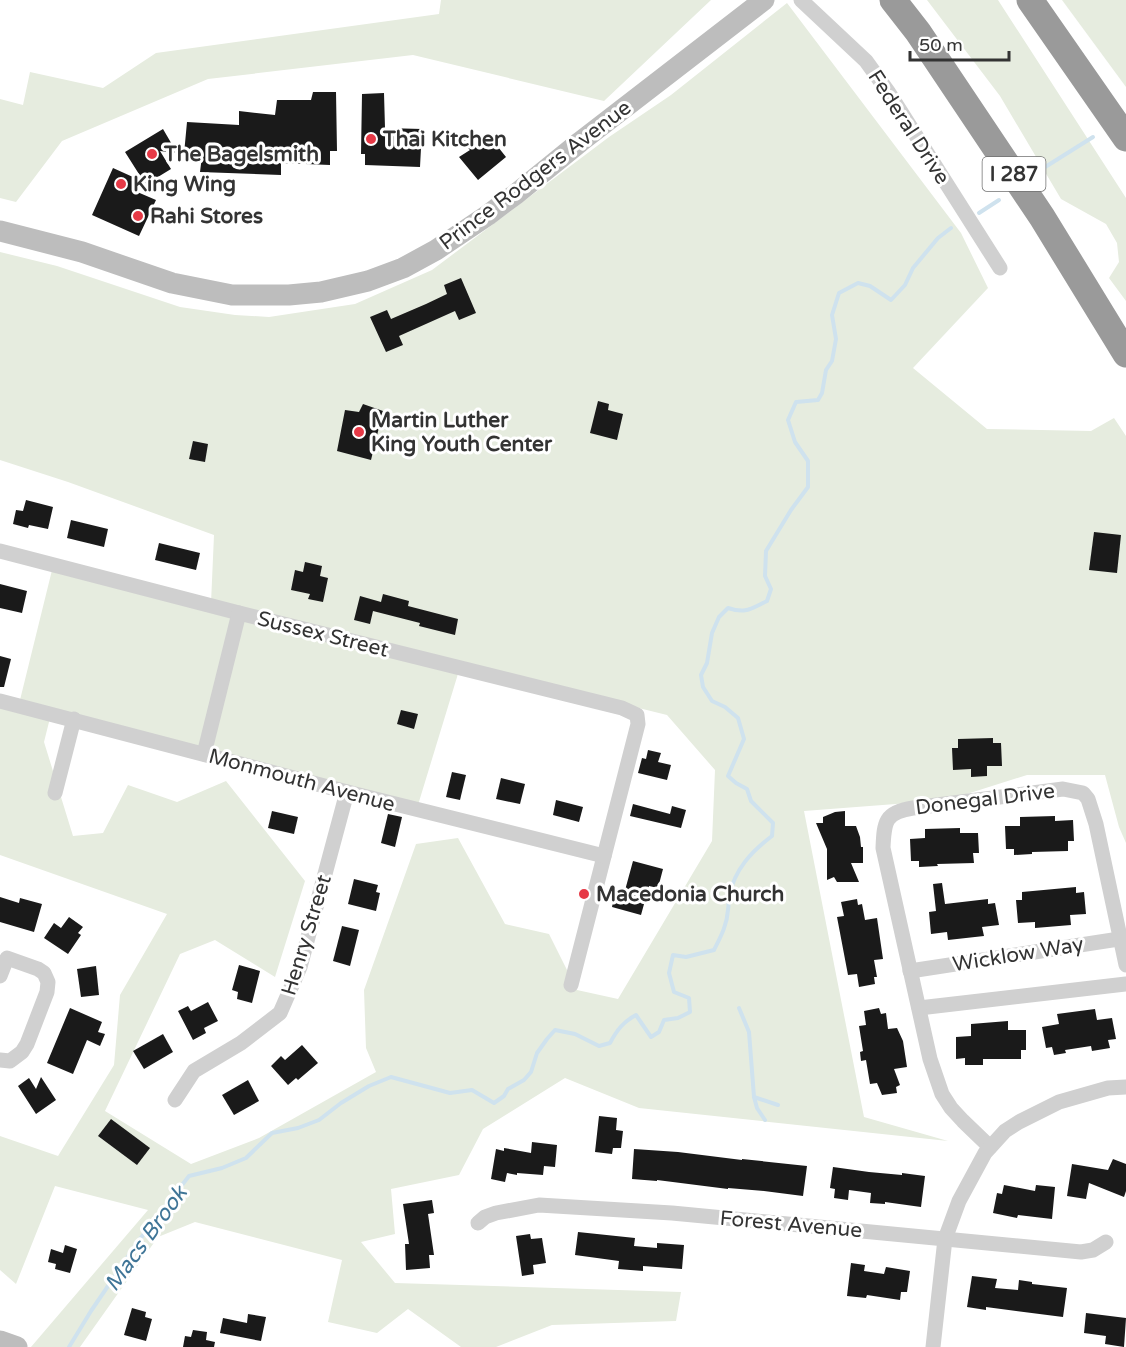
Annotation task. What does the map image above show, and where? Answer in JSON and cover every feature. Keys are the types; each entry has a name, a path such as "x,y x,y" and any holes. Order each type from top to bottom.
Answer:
{"highway":[{"name":"I 287","path":"893,0 918,32 1042,217 1126,354"},
{"path":"1030,0 1126,138"}],"street":[{"name":"Prince Rodgers Avenue","path":"0,231 82,252 172,283 232,295 321,292 368,281 402,268 436,250 497,208 764,0"},
{"name":"Federal Drive","path":"801,0 866,61 890,93 1000,268"},
{"name":"Sussex Street","path":"0,551 622,708 637,715 638,724 604,856"},
{"path":"204,754 239,613"},
{"name":"Monmouth Avenue","path":"0,701 347,792 604,856"},
{"path":"55,793 74,719"},
{"name":"Donegal Drive","path":"990,1147 963,1121 942,1095 930,1059 883,848 886,820 906,809 1063,789 1083,793 1088,799 1096,824 1123,939 1126,964"},
{"name":"Henry Street","path":"175,1100 194,1071 241,1043 280,1013 300,967 347,792"},
{"path":"571,985 604,856"},
{"name":"Wicklow Way","path":"910,970 1123,939"},
{"path":"0,976 4,956 38,969 44,973 48,982 47,992 27,1044 22,1052 10,1061 0,1060"},
{"name":"Wicklow Way","path":"919,1008 1126,984"},
{"path":"933,1347 945,1239 959,1201 985,1153 1005,1131 1059,1102 1108,1088 1126,1086"},
{"name":"Forest Avenue","path":"478,1223 495,1213 539,1204 672,1213 1081,1252 1093,1250 1106,1242"},
{"path":"0,1341 17,1347"}],"shaded area":[{"path":"441,0 711,0 604,101 413,55 208,79 62,141 16,202 0,198 0,99 23,105 30,72 103,88 156,53 439,14"},
{"path":"927,0 998,0 1126,198 1126,301 1109,278 1119,262 1117,243 1106,224 1061,199 1000,96"},
{"path":"1062,0 1126,0 1126,87"},
{"path":"787,3 961,233 988,288 913,368 987,429 1091,431 1114,418 1126,436 1126,843 1119,827 1105,775 1027,775 948,800 804,811 864,1117 948,1141 639,1108 565,1078 483,1129 459,1175 391,1189 395,1234 361,1242 395,1283 681,1292 676,1321 552,1325 496,1347 461,1347 408,1309 377,1333 328,1322 342,1260 195,1222 158,1237 80,1347 31,1347 148,1210 55,1186 16,1284 0,1270 0,1136 58,1156 114,1065 120,995 167,914 0,855 0,707 20,700 54,562 211,603 214,535 0,460 0,252 57,266 180,307 235,315 269,317 355,304 432,270 609,137 671,95","holes":["461,664 667,715 715,770 712,841 618,999 577,990 549,934 505,924 458,838 416,844 364,990 366,1048 376,1072 259,1138 191,1164 105,1111 180,954 215,940 275,977 305,881 226,781 177,802 128,785 103,833 73,836 44,742 52,710 418,805"]}],"building":[{"path":"313,92 336,92 337,151 330,151 330,165 281,163 281,175 200,172 202,156 184,154 187,122 239,125 239,111 275,115 277,100 311,100"},
{"path":"384,93 385,128 422,129 420,167 365,165 365,154 361,154 362,94"},
{"path":"163,129 177,153 160,151 171,169 135,191 156,200 139,236 92,215 113,168 144,182 125,152"},
{"path":"471,131 479,140 487,133 506,157 478,180 459,157 470,150 460,140"},
{"path":"461,278 476,313 459,320 455,311 399,336 403,345 386,352 370,317 387,310 391,319 426,304 447,294 444,285"},
{"path":"598,401 609,404 608,410 623,414 617,440 590,433"},
{"name":"Martin Luther King Youth Center","path":"363,404 383,411 371,460 337,451 345,410 359,412"},
{"path":"193,441 208,444 205,462 189,459"},
{"path":"26,500 53,507 48,529 29,525 28,528 13,524 16,510 23,511"},
{"path":"71,520 108,529 104,547 67,538"},
{"path":"1094,532 1121,535 1117,573 1089,570"},
{"path":"159,543 200,553 196,570 155,560"},
{"path":"305,562 322,566 320,576 328,578 323,602 308,599 310,594 291,590 295,570 303,572"},
{"path":"0,584 27,591 22,613 0,608"},
{"path":"383,594 409,601 408,606 458,619 455,635 373,611 370,624 354,620 360,596 381,602"},
{"path":"0,656 11,659 4,687 0,687"},
{"path":"401,710 418,714 414,729 397,724"},
{"path":"993,738 993,743 1001,743 1002,766 987,766 987,776 971,777 971,769 953,770 952,748 958,748 958,739"},
{"path":"648,750 661,753 658,762 671,765 667,780 638,773 642,758 646,759"},
{"path":"452,772 466,775 460,800 446,797"},
{"path":"501,778 525,784 520,804 496,799"},
{"path":"556,800 583,807 579,822 553,815"},
{"path":"633,804 670,814 672,806 686,810 681,828 630,816"},
{"path":"272,811 298,817 294,834 268,828"},
{"path":"845,811 845,826 856,826 861,847 863,847 863,863 851,863 859,882 837,882 834,877 827,880 827,849 816,823 823,823 823,817 835,812"},
{"path":"388,814 402,817 395,847 381,843"},
{"path":"1055,816 1055,821 1073,820 1074,841 1068,841 1068,851 1014,855 1014,849 1006,849 1005,826 1020,826 1020,817"},
{"path":"960,828 960,833 978,833 979,853 973,853 974,863 919,867 919,861 911,861 910,839 925,838 925,829"},
{"path":"633,861 663,869 658,888 649,886 641,915 612,907 615,892 624,894"},
{"path":"354,879 378,885 376,892 380,893 376,911 348,904"},
{"path":"942,883 945,904 988,899 988,904 995,903 999,925 982,927 984,936 948,940 947,932 931,934 929,912 936,911 933,884"},
{"path":"1076,887 1076,893 1084,892 1086,914 1070,915 1071,925 1035,928 1035,922 1018,923 1016,900 1022,900 1022,892"},
{"path":"0,897 19,903 20,898 42,904 34,932 0,922"},
{"path":"857,899 858,905 862,904 865,920 877,918 883,959 874,960 877,977 874,977 875,984 859,987 857,974 848,975 837,917 844,916 841,902"},
{"path":"69,917 83,927 78,933 81,935 68,954 44,938 54,923 61,928"},
{"path":"342,926 359,930 350,966 333,961"},
{"path":"239,965 260,971 252,1003 237,999 238,992 232,990"},
{"path":"96,966 99,995 81,997 77,969"},
{"path":"208,1002 218,1021 204,1028 206,1033 193,1040 178,1011 188,1006 191,1011"},
{"path":"70,1008 102,1022 98,1032 105,1034 100,1046 87,1040 73,1074 47,1063"},
{"path":"879,1008 881,1014 886,1013 888,1029 897,1028 903,1041 907,1067 894,1069 900,1085 896,1087 897,1093 882,1095 877,1083 870,1084 866,1060 861,1061 860,1052 863,1051 859,1026 866,1025 864,1011"},
{"path":"1095,1009 1097,1020 1112,1018 1116,1039 1108,1040 1110,1048 1092,1051 1091,1046 1065,1050 1066,1053 1054,1055 1052,1047 1046,1048 1042,1027 1059,1024 1057,1014"},
{"path":"1008,1021 1008,1030 1026,1030 1026,1050 1021,1050 1021,1059 983,1059 983,1065 965,1065 965,1058 956,1059 956,1037 971,1036 971,1024"},
{"path":"163,1034 173,1052 144,1069 133,1051"},
{"path":"302,1045 318,1063 298,1080 296,1078 288,1085 271,1066 281,1056 285,1060"},
{"path":"41,1077 56,1100 36,1114 18,1086 29,1078 36,1089"},
{"path":"248,1080 259,1101 234,1115 222,1095"},
{"path":"599,1116 617,1118 616,1130 623,1131 621,1148 613,1148 612,1154 595,1152"},
{"path":"111,1119 150,1148 137,1165 98,1136"},
{"path":"532,1142 557,1145 555,1167 544,1166 543,1175 507,1173 505,1182 491,1179 496,1149 504,1151 504,1148 531,1153"},
{"path":"634,1149 807,1166 803,1196 632,1179"},
{"path":"1113,1159 1126,1164 1124,1197 1089,1183 1086,1199 1067,1196 1072,1164 1108,1170"},
{"path":"833,1167 925,1176 921,1207 885,1202 885,1204 870,1203 871,1193 849,1190 848,1200 834,1198 835,1189 830,1188"},
{"path":"1004,1185 1035,1191 1036,1185 1055,1187 1052,1219 1018,1215 1017,1218 993,1213 997,1193 1002,1194"},
{"path":"432,1200 434,1213 428,1214 434,1255 429,1255 430,1268 406,1270 405,1244 409,1244 403,1204"},
{"path":"578,1232 635,1238 634,1246 657,1248 657,1243 684,1245 682,1269 643,1266 643,1271 618,1269 619,1261 575,1255"},
{"path":"530,1234 531,1239 542,1238 546,1263 533,1265 534,1274 522,1276 516,1236"},
{"path":"65,1245 77,1249 70,1273 55,1269 56,1264 48,1262 51,1249 63,1253"},
{"path":"851,1263 865,1265 864,1271 884,1274 886,1267 910,1271 907,1292 901,1292 900,1300 867,1295 866,1298 847,1296"},
{"path":"972,1276 997,1279 995,1288 1018,1290 1019,1280 1032,1282 1032,1284 1067,1288 1063,1317 986,1307 986,1310 967,1307"},
{"path":"132,1308 146,1312 145,1317 152,1319 146,1341 124,1335"},
{"path":"1086,1313 1126,1318 1124,1347 1105,1344 1106,1336 1084,1333"},
{"path":"248,1314 266,1317 261,1341 220,1333 223,1318 247,1323"},
{"path":"193,1330 207,1332 206,1340 215,1342 214,1347 183,1347 185,1336 191,1337"}],"waterway":[{"name":"Macs Brook","path":"1042,169 1093,137"},
{"name":"Macs Brook","path":"979,213 999,200"},
{"name":"Macs Brook","path":"69,1347 140,1239 189,1176 222,1168 246,1158 272,1133 298,1128 319,1120 369,1086 391,1077 450,1093 472,1090 494,1103 531,1072 537,1053 555,1030 575,1034 599,1046 610,1043 627,1020 636,1015 651,1037 659,1032 664,1020 678,1018 690,1012 689,998 674,992 669,973 673,955 686,957 714,950 725,926 729,896 735,877 757,848 772,836 773,823 751,801 747,789 728,776 744,739 738,718 725,707 712,701 703,687 701,675 707,663 712,633 719,617 728,608 744,611 767,601 771,589 765,576 766,551 808,487 808,461 795,442 788,420 796,402 818,400 822,393 826,370 832,361 836,339 832,315 839,293 858,283 870,286 891,300 905,285 913,268 938,238 951,228"},
{"path":"739,1008 749,1032 754,1097 757,1108 765,1120"},
{"path":"754,1097 778,1105"}],"place":[{"name":"Thai Kitchen","path":"371,139"},
{"name":"The Bagelsmith","path":"152,154"},
{"name":"King Wing","path":"121,184"},
{"name":"Rahi Stores","path":"138,216"},
{"name":"Martin Luther King Youth Center","path":"359,432"},
{"name":"Macedonia Church","path":"584,894"}]}
